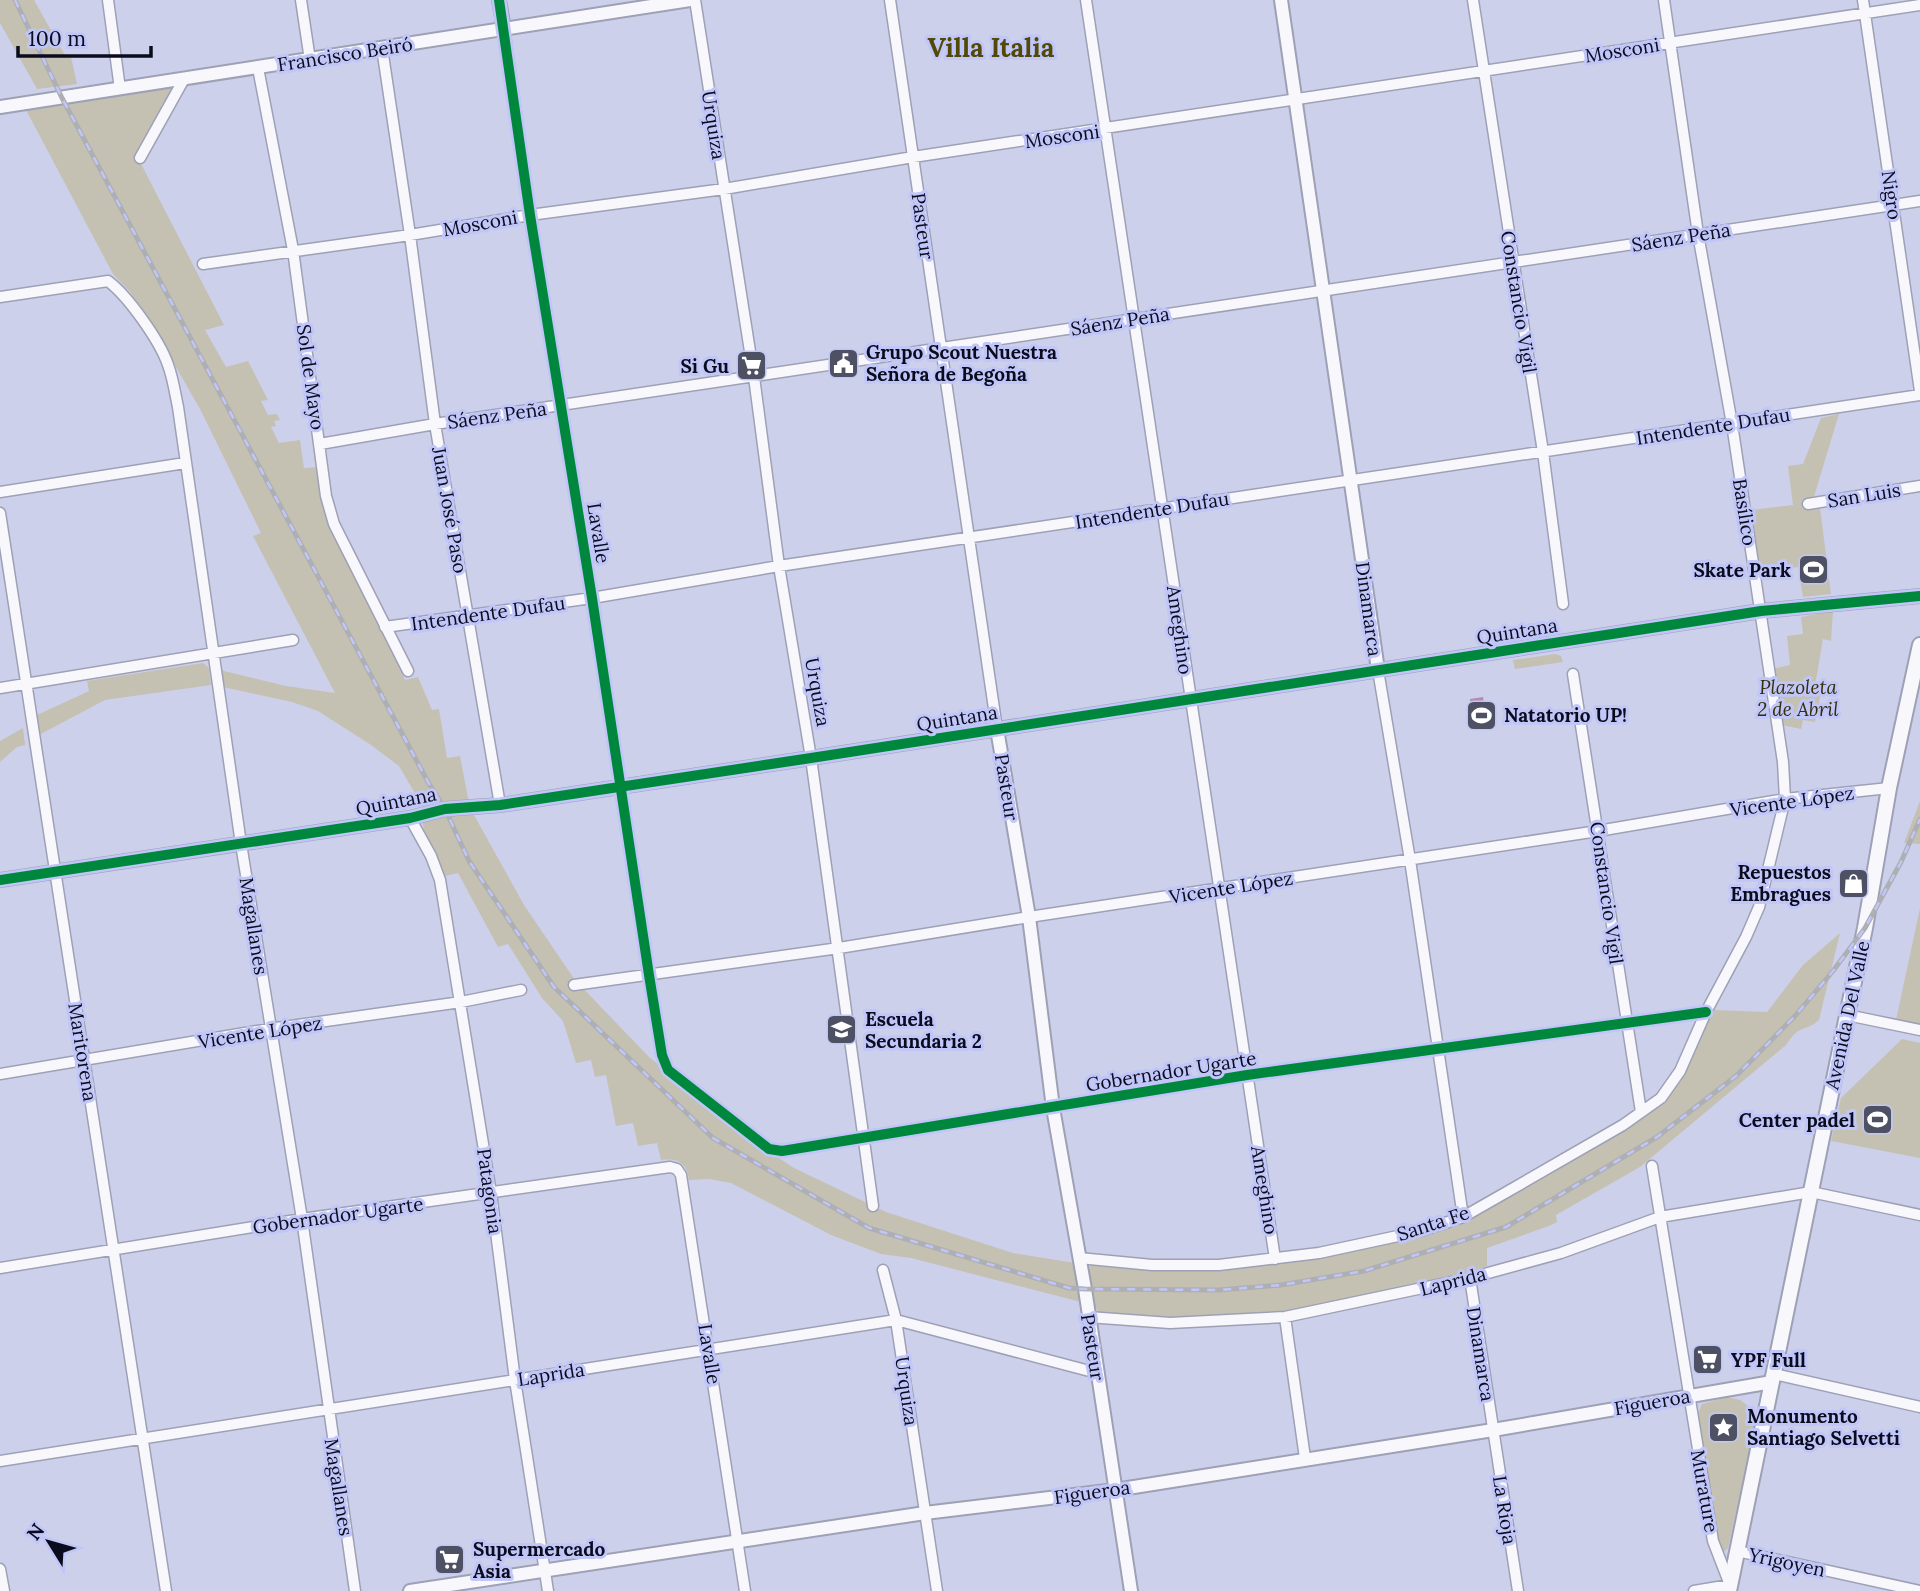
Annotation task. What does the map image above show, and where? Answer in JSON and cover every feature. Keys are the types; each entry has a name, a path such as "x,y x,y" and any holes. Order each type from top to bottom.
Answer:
{"main road":[{"name":"Avenida Del Valle","path":"1729,1588 1865,928 1889,788 1920,645"}],"street":[{"path":"107,0 120,89"},
{"path":"301,0 310,60"},
{"name":"Lavalle","path":"499,0 649,975 662,1055 668,1070"},
{"name":"Francisco Beiró","path":"0,107 690,0"},
{"name":"Urquiza","path":"695,0 754,377 779,566 811,758 873,1206"},
{"name":"Pasteur","path":"890,0 997,729 1029,917 1053,1108 1130,1591"},
{"name":"Ameghino","path":"1086,0 1275,1259"},
{"name":"Dinamarca","path":"1281,0 1378,670 1410,860 1463,1217"},
{"name":"Constancio Vigil","path":"1473,0 1543,452 1563,604"},
{"name":"Basílico","path":"1664,0 1698,234 1732,424 1761,611 1786,799 1759,907 1706,1012"},
{"name":"Nigro","path":"1863,0 1920,393"},
{"name":"Mosconi","path":"203,264 724,189 913,157 1920,5"},
{"name":"Juan José Paso","path":"382,48 435,424 500,805"},
{"name":"Sol de Mayo","path":"258,68 293,250 326,496 334,524 408,671"},
{"path":"140,158 184,79"},
{"name":"Sáenz Peña","path":"320,444 435,424 1920,201"},
{"name":"Magallanes","path":"0,297 108,281 119,289 134,307 167,362 178,407 269,1029 302,1219 355,1591"},
{"name":"Intendente Dufau","path":"385,627 592,598 779,566 1732,424 1920,393"},
{"path":"0,492 185,463"},
{"name":"San Luis","path":"1808,504 1920,486"},
{"name":"Maritorena","path":"0,513 166,1591"},
{"name":"Quintana","path":"0,880 410,818 445,809 500,805 1761,611 1920,596"},
{"path":"0,688 293,640"},
{"name":"Constancio Vigil","path":"1573,674 1641,1112"},
{"name":"Vicente López","path":"574,985 839,948 1598,831 1786,799 1889,788"},
{"name":"Patagonia","path":"410,818 431,856 440,880 491,1193 515,1380 548,1591"},
{"name":"Vicente López","path":"0,1074 269,1029 461,1002 520,990"},
{"name":"Gobernador Ugarte","path":"668,1070 769,1149 782,1151 1247,1075 1706,1012"},
{"name":"Santa Fe","path":"1079,1258 1152,1265 1219,1265 1319,1253 1421,1231 1463,1217 1661,1098 1680,1071 1706,1012"},
{"path":"1847,1015 1920,1030"},
{"path":"1652,1166 1689,1395"},
{"name":"Gobernador Ugarte","path":"0,1268 302,1219 670,1167 677,1169"},
{"name":"Lavalle","path":"677,1169 681,1175 745,1591"},
{"path":"1811,1192 1920,1215"},
{"name":"Laprida","path":"1088,1317 1170,1323 1285,1317 1470,1278 1561,1253 1660,1217 1811,1192"},
{"name":"Urquiza","path":"883,1270 896,1320 937,1591"},
{"name":"Dinamarca","path":"1470,1278 1493,1430"},
{"path":"1285,1317 1306,1458"},
{"name":"Laprida","path":"0,1461 896,1320 1097,1373"},
{"path":"1773,1378 1920,1407"},
{"name":"Figueroa","path":"410,1591 925,1513 1115,1490 1493,1430 1773,1378"},
{"name":"Murature","path":"1689,1395 1713,1541 1729,1588"},
{"name":"La Rioja","path":"1493,1430 1518,1591"},
{"name":"Yrigoyen","path":"1737,1551 1920,1591"},
{"path":"0,1569 4,1591"},
{"path":"1694,1591 1729,1588"}],"green space":[{"path":"0,0 34,0 66,57 71,57 77,84 37,89 0,23"},
{"path":"171,86 172,92 137,156 224,325 205,330 226,367 248,361 268,400 261,401 268,415 277,414 280,420 274,421 276,426 271,427 279,443 300,440 304,468 320,467 330,522 405,680 418,677 432,710 439,709 447,758 460,756 469,803 424,809 399,766 318,711 292,702 223,687 220,670 286,686 335,693 253,536 261,533 200,409 145,313 113,274 26,110"},
{"path":"1839,414 1813,500 1819,500 1831,594 1803,597 1798,567 1760,573 1751,510 1793,505 1788,466 1803,464 1821,418"},
{"name":"Plazoleta 2 de Abril","path":"1833,611 1831,641 1823,639 1815,686 1822,688 1815,722 1803,720 1801,729 1782,725 1773,669 1790,665 1787,636 1803,634 1801,617"},
{"path":"1556,654 1561,656 1563,662 1515,669 1513,660"},
{"path":"203,663 209,668 211,685 105,700 37,736 35,716 89,691 87,681"},
{"path":"23,728 25,745 17,747 0,762 0,741"},
{"path":"1920,801 1920,844 1904,843"},
{"path":"466,813 474,815 524,905 575,980 649,1057 768,1151 794,1168 886,1212 1013,1253 1075,1263 1081,1302 911,1258 881,1254 831,1235 731,1183 709,1179 689,1180 681,1163 661,1160 657,1143 638,1146 633,1123 616,1126 606,1075 595,1077 591,1060 576,1063 563,1021 542,998 508,944 498,947 458,873 445,876 422,820 427,816"},
{"path":"1920,908 1920,1025 1896,1020"},
{"path":"1840,933 1819,1020 1795,1034 1786,1045 1640,1167 1556,1215 1557,1222 1487,1248 1487,1266 1297,1312 1171,1319 1101,1314 1094,1304 1087,1278 1090,1266 1095,1264 1126,1268 1215,1270 1285,1262 1425,1233 1592,1147 1665,1103 1686,1071 1702,1030 1714,1010 1767,1012 1803,965"},
{"name":"Center padel","path":"1902,1039 1920,1043 1920,1158 1831,1141 1841,1098"},
{"path":"1728,1397 1740,1400 1752,1409 1755,1427 1728,1548 1723,1553 1718,1545 1697,1416 1702,1404"}],"shaded area":[{"path":"1483,697 1487,725 1474,727 1470,699"}],"railway":[{"path":"15,0 62,98 428,782 445,809 469,861 554,987 713,1138 869,1228 1069,1288 1219,1290 1281,1285 1364,1271 1506,1227 1657,1137 1736,1076 1795,1016 1865,928 1901,862 1920,819"}],"cycle path":[{"path":"499,0 649,975 662,1055 668,1070 769,1149 782,1151 1247,1075 1706,1012"},
{"path":"0,880 410,818 445,809 500,805 1761,611 1920,596"}],"place":[{"name":"Grupo Scout Nuestra Señora de Begoña","path":"843,363"},
{"name":"Si Gu","path":"752,366"},
{"name":"Skate Park","path":"1814,570"},
{"name":"Natatorio UP!","path":"1481,715"},
{"name":"Repuestos Embragues","path":"1854,883"},
{"name":"Escuela Secundaria 2","path":"842,1030"},
{"name":"Center padel","path":"1878,1120"},
{"name":"YPF Full","path":"1708,1360"},
{"name":"Monumento Santiago Selvetti","path":"1724,1427"},
{"name":"Supermercado Asia","path":"450,1560"}],"district":[{"name":"Villa Italia","path":"991,47"}]}
